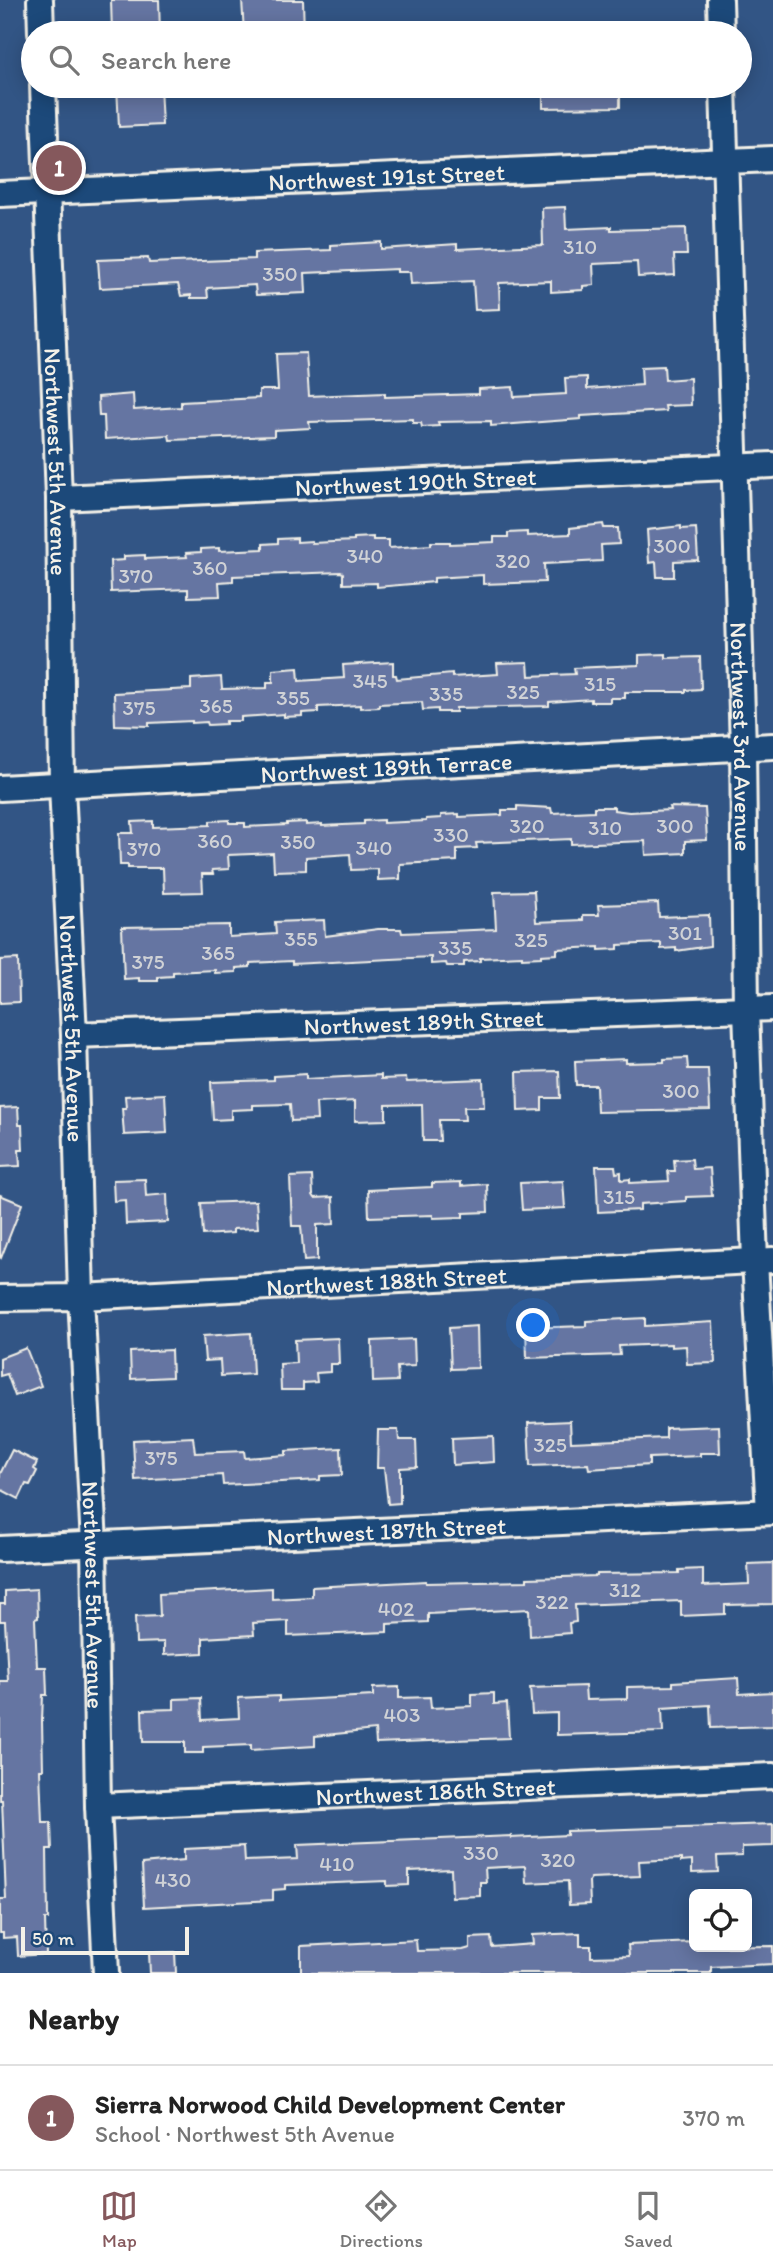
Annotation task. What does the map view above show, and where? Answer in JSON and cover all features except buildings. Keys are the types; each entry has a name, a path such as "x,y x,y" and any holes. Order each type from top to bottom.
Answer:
{"street":[{"path":"40,0 41,21"},
{"path":"720,0 721,21"},
{"name":"Northwest 5th Avenue","path":"43,98 58,498 62,786 74,1035 81,1297 94,1544 98,1806 106,1973"},
{"name":"Northwest 3rd Avenue","path":"723,98 743,748 746,1009 764,1260 771,1512"},
{"name":"Northwest 191st Street","path":"0,194 773,159"},
{"name":"Northwest 190th Street","path":"58,498 773,465"},
{"name":"Northwest 189th Terrace","path":"0,788 773,747"},
{"name":"Northwest 189th Street","path":"74,1035 773,1008"},
{"name":"Northwest 188th Street","path":"0,1298 81,1297 764,1260"},
{"name":"Northwest 187th Street","path":"0,1549 771,1512"},
{"name":"Northwest 186th Street","path":"98,1806 773,1776"}],"place":[{"name":"Sierra Norwood Child Development Center","path":"59,168"}]}
